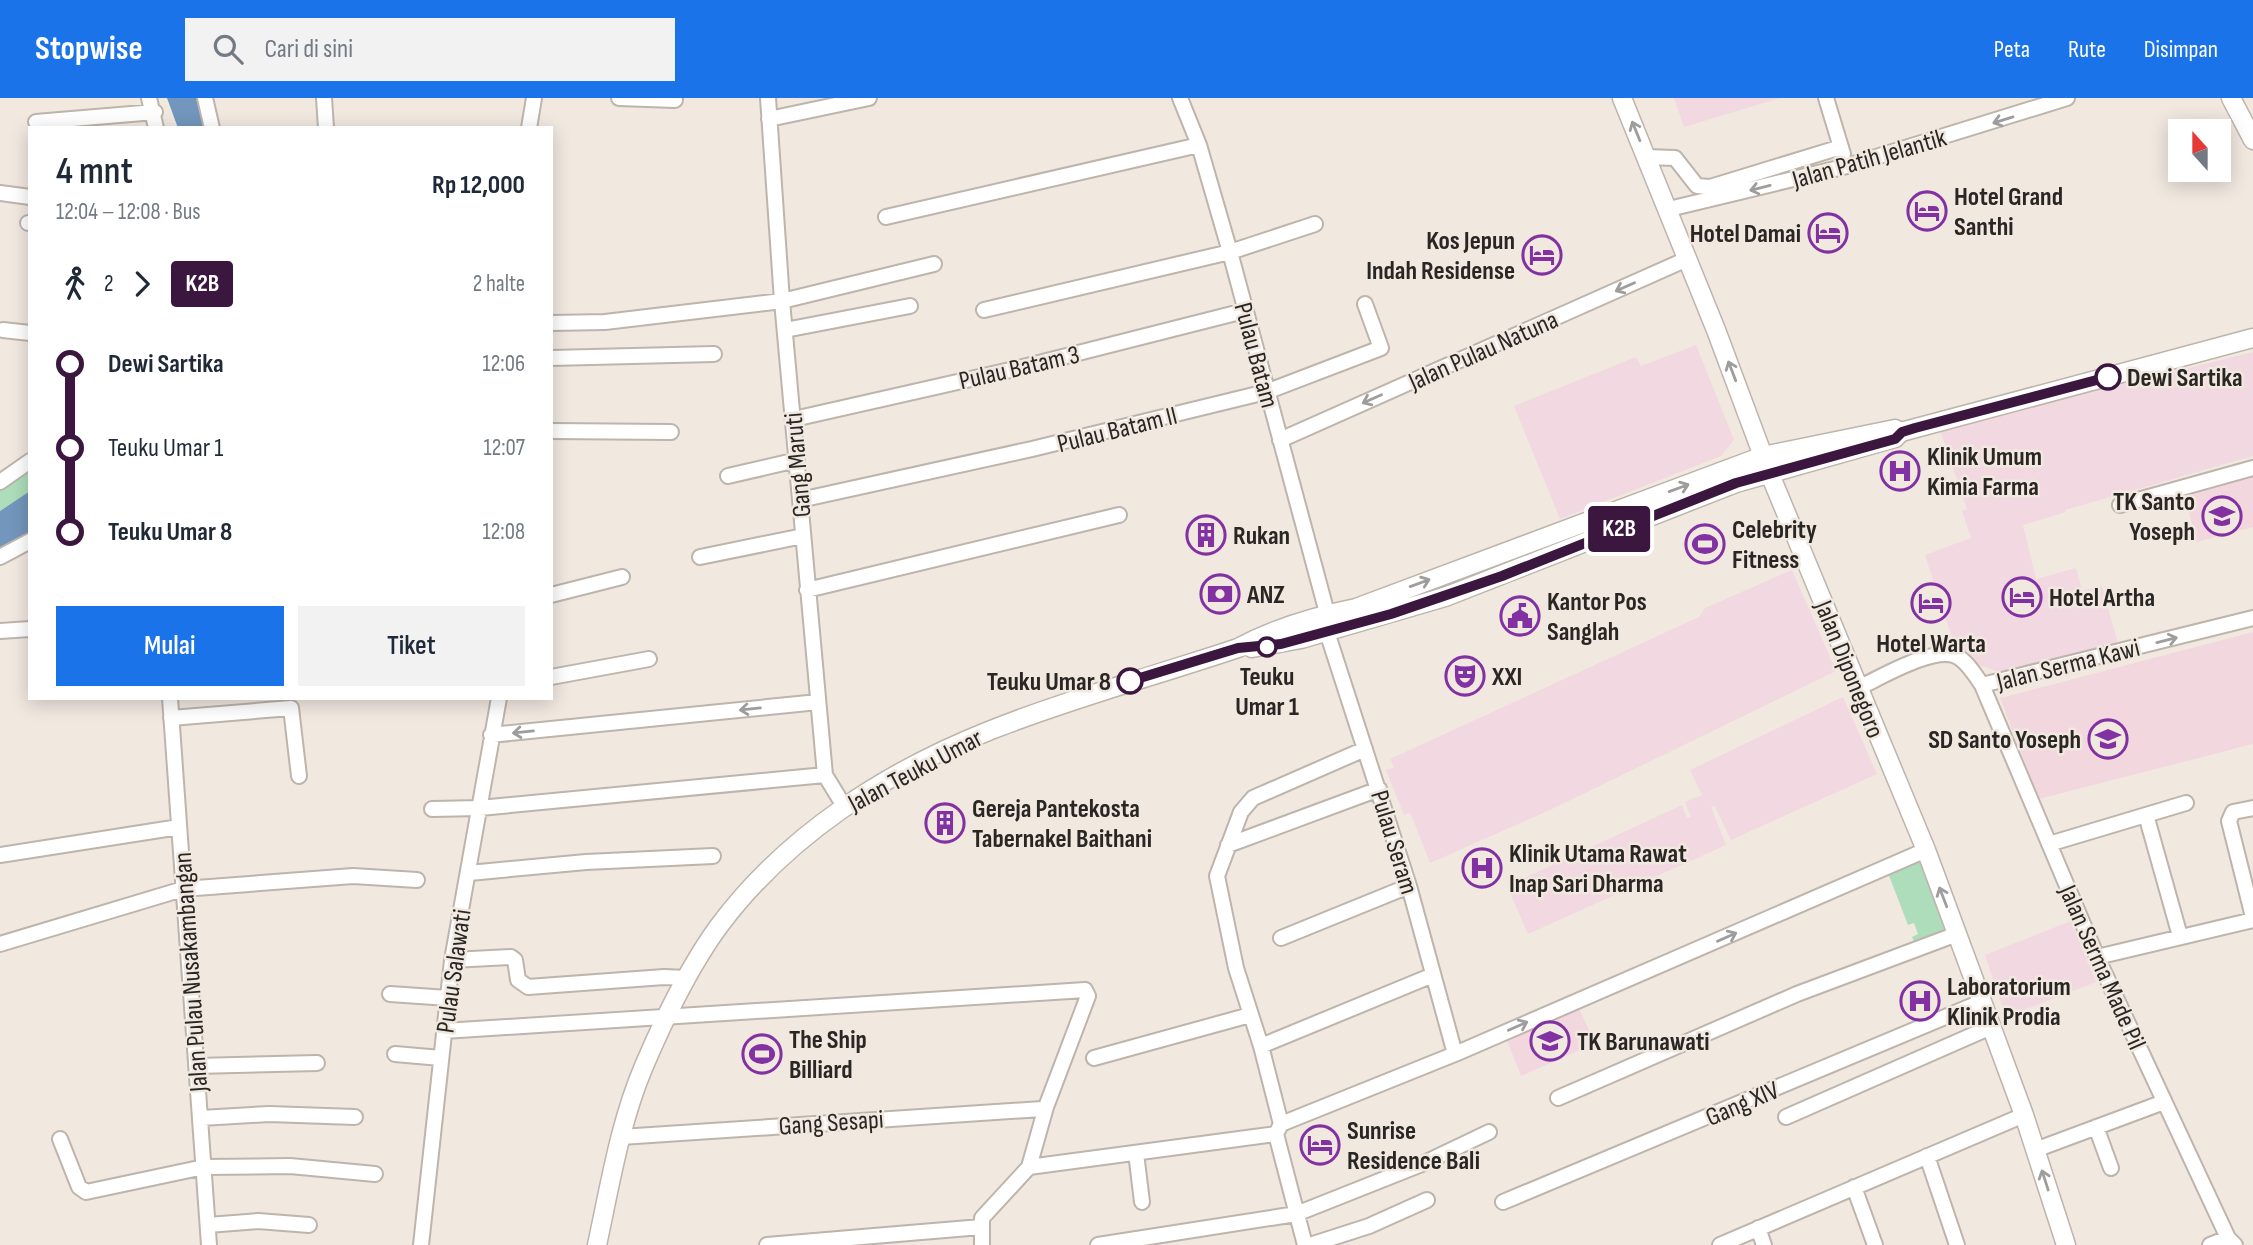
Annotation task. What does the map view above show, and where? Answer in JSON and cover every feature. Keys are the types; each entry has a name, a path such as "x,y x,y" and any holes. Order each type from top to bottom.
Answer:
{"main road":[{"name":"Jalan Diponegoro","path":"1622,98 1669,209 1766,464 1926,850 2024,1115 2066,1245"},
{"path":"2231,98 2253,140"},
{"name":"Jalan Teuku Umar","path":"597,1245 621,1137 644,1067 687,978 719,927 759,878 793,846 874,787 989,731 1138,678 1238,648 1256,638 1340,616 1445,597 1766,464 1895,439 1902,432 2253,338"},
{"name":"Jalan Teuku Umar","path":"1238,648 1259,648 1326,632 1340,616"}],"street":[{"path":"205,98 212,126"},
{"path":"324,98 326,126"},
{"path":"529,126 534,98"},
{"path":"619,98 675,100"},
{"name":"Gang Maruti","path":"768,98 782,301 825,775 845,806"},
{"path":"769,119 869,98"},
{"name":"Pulau Batam","path":"1181,98 1199,145 1230,252 1280,440 1340,616"},
{"path":"1826,98 1847,166"},
{"name":"Jalan Patih Jelantik","path":"1669,209 1847,166 2067,98"},
{"path":"36,122 152,105 156,126"},
{"path":"886,217 1199,145"},
{"path":"1646,158 1675,158 1697,186 1710,187 1841,147"},
{"path":"0,193 28,197"},
{"path":"984,310 1230,252 1315,224"},
{"name":"Jalan Pulau Natuna","path":"1280,440 1687,259"},
{"path":"553,323 605,322 782,301 934,264"},
{"name":"Pulau Batam II","path":"800,500 1032,449 1266,392 1381,348 1365,304"},
{"path":"785,330 910,306"},
{"name":"Pulau Batam 3","path":"794,419 1019,368 1244,311"},
{"path":"3,331 28,333"},
{"path":"553,358 714,354"},
{"path":"553,431 671,432"},
{"path":"728,476 797,460"},
{"path":"0,482 28,462"},
{"path":"2120,505 2253,468"},
{"path":"807,590 1119,515"},
{"path":"700,557 803,536"},
{"path":"0,557 28,542"},
{"path":"553,594 622,577"},
{"name":"Jalan Serma Kawi","path":"1858,688 1930,655 1956,656 1967,664 1982,685 2253,618"},
{"path":"0,631 28,629"},
{"name":"Pulau Seram","path":"1326,632 1409,886 1455,1054"},
{"path":"553,677 649,659"},
{"name":"Jalan Serma Made Pil","path":"1982,685 2096,957 2231,1241"},
{"name":"Jalan Pulau Nusakambangan","path":"170,700 209,1245"},
{"name":"Pulau Salawati","path":"421,1245 452,960 499,700"},
{"path":"491,735 818,702"},
{"path":"171,718 285,708 292,710 299,776"},
{"path":"1365,749 1253,798 1241,812 1217,876 1233,956 1261,1046 1296,1214 1307,1245 1369,1226 1427,1200"},
{"path":"432,809 480,808 825,775"},
{"path":"1228,845 1378,789"},
{"path":"2049,844 2186,803"},
{"path":"2096,957 2253,918 2229,821 2233,812 2253,808"},
{"path":"2146,815 2180,936"},
{"path":"0,855 179,827"},
{"path":"1029,1167 1136,1153 1278,1129 1926,850"},
{"path":"469,873 586,862 713,856"},
{"path":"0,944 183,889 353,876 417,880"},
{"path":"1280,938 1409,886"},
{"path":"1558,1098 1797,994 1957,934"},
{"path":"452,960 511,957 518,980 528,986 664,977 687,978"},
{"path":"1261,1046 1433,975"},
{"path":"444,1031 1087,992 1069,1054 1046,1107 1029,1167 982,1218 982,1245"},
{"path":"390,994 448,998"},
{"name":"Gang XIV","path":"1503,1202 1981,1002"},
{"path":"1094,1058 1250,1015"},
{"name":"Gang XIV","path":"1786,1117 1992,1027"},
{"path":"396,1054 441,1058"},
{"path":"196,1066 317,1063"},
{"path":"2035,1150 2164,1102"},
{"name":"Gang Sesapi","path":"621,1137 1042,1110"},
{"path":"201,1118 269,1114 355,1117"},
{"path":"1720,1245 2024,1115"},
{"path":"2096,1128 2111,1168"},
{"path":"1098,1245 1296,1214 1422,1164 1489,1132"},
{"path":"60,1139 79,1186 86,1192 204,1167 290,1166 375,1174"},
{"path":"1136,1153 1142,1202"},
{"path":"1927,1156 1957,1245"},
{"path":"1854,1187 1875,1245"},
{"path":"208,1225 258,1221 309,1225"},
{"path":"767,1245 981,1227"},
{"path":"1758,1228 1765,1245"},
{"path":"2210,1245 2231,1241"}],"shaded area":[{"path":"1674,98 1780,98 1684,127"},
{"path":"1696,345 1734,440 1721,456 1560,519 1514,406 1636,357 1641,366"},
{"path":"2253,352 2253,456 2065,510 2066,512 2023,525 2036,579 2076,568 2082,591 2102,586 2118,644 1999,672 1979,665 1960,647 1955,647 1925,555 1971,538 1962,511 1967,509 1940,430"},
{"name":"TK Santo Yoseph","path":"2253,473 2253,527 2197,542 2183,492"},
{"path":"1792,570 1836,671 1550,810 1430,863 1410,812 1404,815 1386,770 1394,767 1390,759 1699,617 1705,608"},
{"name":"SD Santo Yoseph","path":"2253,632 2253,744 2039,799 2000,698"},
{"path":"1843,697 1877,774 1731,840 1715,806 1711,807 1726,845 1528,934 1507,886 1682,805 1687,818 1691,817 1685,802 1702,795 1690,770"},
{"path":"2071,921 2096,982 2006,1017 1985,955"},
{"name":"TK Barunawati","path":"1578,1006 1595,1043 1521,1076 1506,1038"}],"green space":[{"path":"28,465 28,492 0,511 0,485"},
{"path":"1926,858 1959,940 1920,954 1912,937 1918,934 1914,923 1908,925 1888,873"}],"water":[{"path":"167,98 200,98 207,126 177,126"},
{"path":"28,492 28,533 0,549 0,511"}],"bus line":[{"name":"K2B","path":"1130,681 1238,648 1281,644 1391,614 1502,576 1769,472 1895,439 1902,432 1915,428 2108,377"}],"place":[{"name":"Hotel Grand Santhi","path":"1927,211"},
{"name":"Hotel Damai","path":"1828,233"},
{"name":"Kos Jepun Indah Residense","path":"1542,255"},
{"name":"Dewi Sartika","path":"2108,377"},
{"name":"Klinik Umum Kimia Farma","path":"1900,471"},
{"name":"TK Santo Yoseph","path":"2222,516"},
{"name":"Rukan","path":"1206,535"},
{"name":"Celebrity Fitness","path":"1705,544"},
{"name":"ANZ","path":"1220,594"},
{"name":"Hotel Artha","path":"2022,597"},
{"name":"Hotel Warta","path":"1931,603"},
{"name":"Kantor Pos Sanglah","path":"1520,616"},
{"name":"Teuku Umar 1","path":"1267,647"},
{"name":"XXI","path":"1465,676"},
{"name":"Teuku Umar 8","path":"1130,681"},
{"name":"SD Santo Yoseph","path":"2108,739"},
{"name":"Gereja Pantekosta Tabernakel Baithani","path":"945,823"},
{"name":"Klinik Utama Rawat Inap Sari Dharma","path":"1482,868"},
{"name":"Laboratorium Klinik Prodia","path":"1920,1001"},
{"name":"TK Barunawati","path":"1550,1041"},
{"name":"The Ship Billiard","path":"762,1054"},
{"name":"Sunrise Residence Bali","path":"1320,1145"}]}
